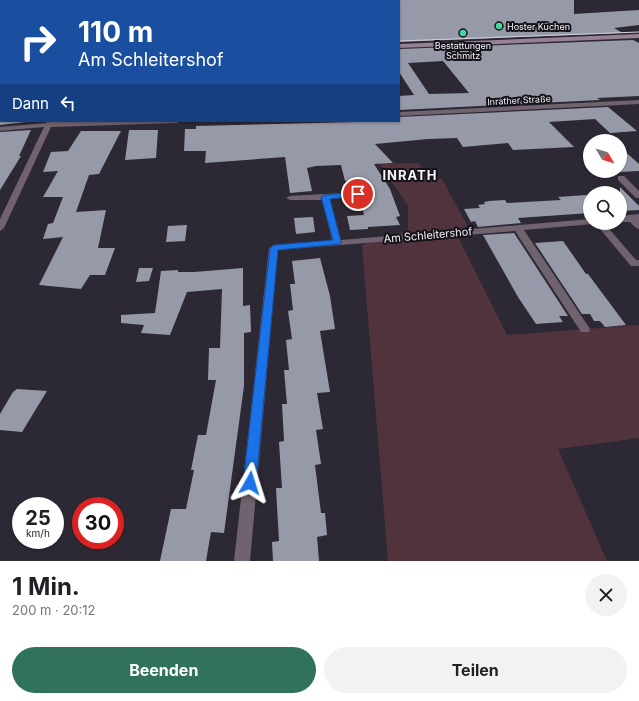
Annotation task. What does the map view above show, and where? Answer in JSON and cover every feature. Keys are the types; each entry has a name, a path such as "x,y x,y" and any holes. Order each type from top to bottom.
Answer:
{"street":[{"path":"484,36 639,30"},
{"path":"400,46 639,36"},
{"name":"Inrather Straße","path":"400,114 639,102"},
{"path":"0,129 49,123 113,122"},
{"path":"0,228 49,123"},
{"path":"621,178 639,196"},
{"path":"290,198 358,194"},
{"path":"325,197 337,242"},
{"path":"635,218 639,226"},
{"name":"Am Schleitershof","path":"242,561 274,248 583,223"},
{"path":"518,228 585,329"},
{"path":"605,230 634,264 639,263"}],"shaded area":[{"path":"419,163 426,179 442,179 467,225 459,239 507,335 639,325 639,438 558,449 607,561 388,561 362,245 408,230 408,206 380,164"}],"building":[{"path":"400,0 574,0 574,14 639,10 639,25 614,28 623,33 400,42"},
{"path":"633,40 639,43 639,96 597,98 600,100 400,110 400,96 414,95 400,74 400,49","holes":["443,61 469,93 429,94 408,63"]},
{"path":"608,107 637,131 610,133 595,119 549,122 574,147 513,150 508,143 463,147 457,138 375,144 393,163 374,164 390,189 400,216 396,217 400,225 350,230 347,216 364,215 360,198 362,197 362,192 358,190 355,180 345,181 341,165 316,166 307,168 312,191 290,193 285,157 205,163 206,151 184,151 185,129 196,129 196,126 400,122 400,117"},
{"path":"0,122 26,122 0,125"},
{"path":"31,130 19,156 21,156 0,190 0,132"},
{"path":"129,130 158,130 156,158 125,160"},
{"path":"81,131 121,131 99,174 89,175 76,212 106,210 98,248 115,248 105,275 90,275 81,289 39,285 63,237 43,239 48,224 53,223 63,197 43,197 58,171 43,172 51,152 68,151"},
{"path":"627,153 639,164 639,171 627,172"},
{"path":"627,194 639,206 639,210 627,211"},
{"path":"583,195 583,213 518,218 521,223 478,227 475,221 471,222 464,209 480,208 478,205 485,204 484,202 489,201 505,200 507,203 561,200 558,197"},
{"path":"313,217 315,232 296,234 294,218"},
{"path":"187,225 185,241 166,242 168,226"},
{"path":"514,233 568,316 559,316 563,322 536,324 518,297 483,235"},
{"path":"563,241 586,274 588,274 626,325 605,327 600,321 594,321 590,314 582,314 535,243"},
{"path":"320,258 330,296 335,329 320,331 330,392 317,393 323,429 316,430 321,464 315,465 321,513 325,513 327,535 317,537 319,561 273,561 272,542 279,541 276,488 282,488 279,442 284,441 282,404 287,404 284,370 289,370 286,340 292,339 288,311 293,310 290,284 295,284 292,261"},
{"path":"139,268 153,268 149,281 136,282"},
{"path":"243,268 243,306 250,305 251,332 244,333 244,386 224,533 211,532 206,561 160,561 171,509 186,509 194,470 191,470 198,435 206,435 216,380 208,380 209,348 220,348 222,289 187,292 170,335 141,333 144,325 121,323 121,315 155,313 161,271 178,270 178,272 194,272"},
{"path":"17,389 47,391 22,432 0,430 0,414 13,392"}],"tram line":[{"path":"400,41 639,32"}],"place":[{"name":"Hoster Küchen","path":"499,26"},
{"name":"Bestattungen Schmitz","path":"463,33"}],"district":[{"name":"INRATH","path":"410,175"}],"route":[{"path":"250,483 274,248 337,242 325,197 358,194"}]}
